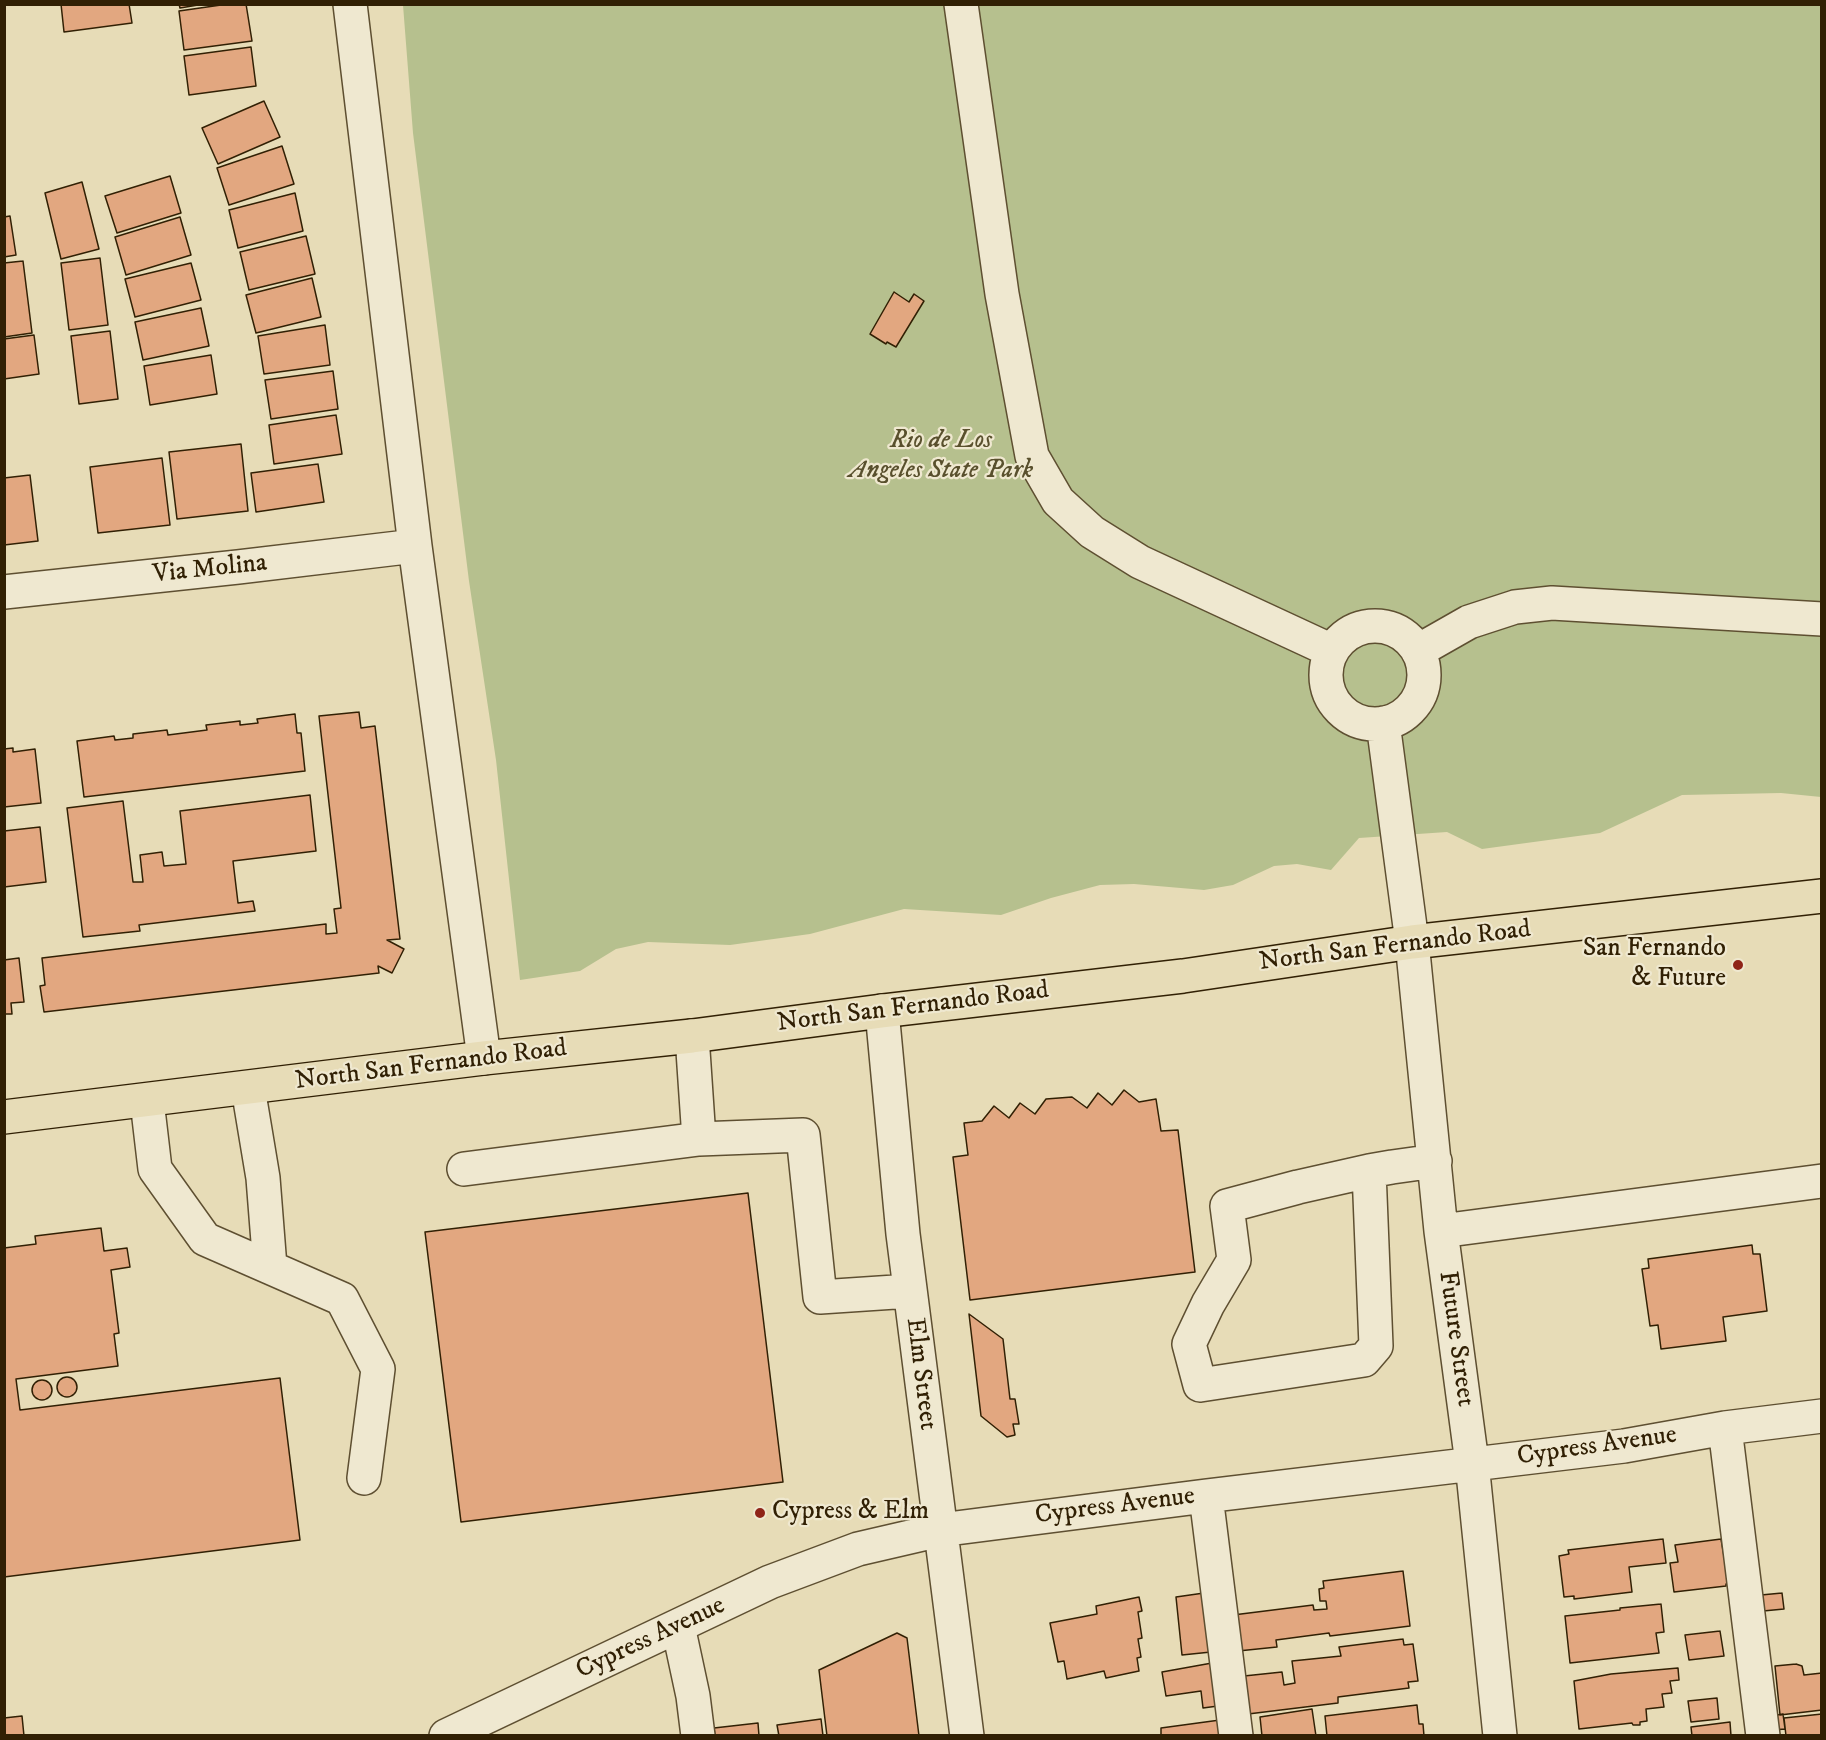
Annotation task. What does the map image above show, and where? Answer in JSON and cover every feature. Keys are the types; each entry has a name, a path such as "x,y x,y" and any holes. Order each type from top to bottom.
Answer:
{"main road":[{"name":"North San Fernando Road","path":"4,1117 1183,976 1412,942 1821,896"}],"street":[{"path":"350,4 415,546 484,1058"},
{"path":"961,4 1002,294 1032,456 1058,501 1092,532 1140,562 1332,651"},
{"name":"Via Molina","path":"4,592 415,546"},
{"path":"1418,651 1469,622 1515,607 1552,603 1821,619"},
{"path":"1367,626 1397,630 1409,639 1418,651 1423,665 1424,681 1419,697 1410,710 1398,719 1383,723 1367,723 1352,718 1340,710 1331,697 1326,682 1326,666 1332,651 1341,639 1353,631 1367,626"},
{"name":"Future Street","path":"1383,723 1412,942 1441,1231 1472,1463 1500,1736"},
{"name":"Elm Street","path":"882,1011 910,1291 967,1736"},
{"path":"692,1036 699,1139"},
{"path":"248,1088 263,1179 270,1267"},
{"path":"147,1101 155,1169 206,1239 342,1299 378,1369 364,1478"},
{"path":"464,1170 699,1139 803,1135 820,1297 910,1291"},
{"path":"1369,1171 1376,1346 1364,1360 1200,1385 1189,1344 1208,1304 1234,1260 1227,1206 1298,1186 1369,1171 1435,1161"},
{"path":"1441,1231 1821,1181"},
{"name":"Cypress Avenue","path":"446,1736 770,1582 858,1549 940,1530 1624,1446 1725,1428 1821,1416"},
{"path":"1725,1428 1763,1736"},
{"path":"1206,1496 1236,1736"},
{"path":"678,1626 693,1696 698,1736"}],"green space":[{"name":"Rio de Los Angeles State Park","path":"403,5 1821,5 1821,797 1781,793 1682,795 1600,833 1482,849 1447,832 1359,838 1331,870 1297,864 1274,866 1233,885 1204,890 1134,884 1100,885 1001,915 904,909 810,934 730,945 648,942 616,949 580,971 520,980 496,760 469,581 413,133"}],"building":[{"path":"61,4 129,4 132,23 64,32"},
{"path":"179,4 204,4 180,8"},
{"path":"228,4 246,4 252,41 184,50 179,11"},
{"path":"251,47 256,86 189,95 184,56"},
{"path":"264,101 280,137 218,164 202,128"},
{"path":"282,146 294,184 229,205 217,168"},
{"path":"170,176 181,213 117,233 105,196"},
{"path":"82,182 99,249 61,259 45,193"},
{"path":"295,193 303,231 238,248 229,210"},
{"path":"10,216 16,255 4,257 4,217"},
{"path":"180,217 191,255 126,275 115,237"},
{"path":"306,236 315,274 249,290 240,252"},
{"path":"100,258 108,325 69,330 61,263"},
{"path":"23,261 32,333 4,337 4,263"},
{"path":"191,263 201,300 135,317 125,279"},
{"path":"312,278 321,317 256,333 246,295"},
{"path":"894,292 909,302 914,294 924,301 896,347 870,334"},
{"path":"201,308 209,346 143,360 135,322"},
{"path":"325,325 330,365 264,374 258,336"},
{"path":"110,331 118,399 79,404 71,336"},
{"path":"34,335 39,374 4,379 4,339"},
{"path":"211,355 217,394 150,405 144,366"},
{"path":"333,371 338,409 271,419 265,380"},
{"path":"336,415 342,454 274,464 269,425"},
{"path":"241,444 248,511 177,519 169,452"},
{"path":"162,458 170,525 98,533 90,467"},
{"path":"318,464 324,502 256,512 251,473"},
{"path":"30,475 38,541 4,545 4,478"},
{"path":"359,712 361,728 375,726 400,939 387,940 404,949 392,973 378,966 379,973 44,1012 40,986 45,985 42,958 326,924 326,934 337,933 334,909 341,908 319,716"},
{"path":"295,714 297,733 301,733 305,771 84,797 77,741 114,736 115,740 133,738 133,734 167,730 168,735 207,730 206,725 240,721 240,725 258,723 257,719"},
{"path":"13,748 13,752 35,749 41,803 4,807 4,749"},
{"path":"310,795 316,851 233,861 238,903 253,901 255,911 139,925 140,931 83,937 67,808 123,801 133,882 143,882 140,855 162,852 164,866 186,864 180,811"},
{"path":"40,827 46,882 4,887 4,831"},
{"path":"19,958 24,1002 11,1003 12,1014 4,1014 4,960"},
{"path":"1124,1090 1139,1102 1156,1099 1161,1131 1178,1130 1195,1272 970,1300 953,1157 968,1155 964,1123 982,1121 994,1106 1009,1118 1020,1103 1035,1114 1046,1099 1072,1097 1087,1108 1098,1093 1112,1105"},
{"path":"748,1193 783,1482 461,1522 425,1232"},
{"path":"101,1228 104,1251 127,1248 130,1267 111,1270 119,1333 114,1334 118,1366 16,1379 20,1410 280,1378 300,1540 4,1577 4,1248 36,1244 35,1236"},
{"path":"1752,1245 1753,1254 1760,1254 1767,1311 1723,1317 1726,1341 1661,1349 1658,1325 1650,1326 1642,1269 1649,1268 1648,1259"},
{"path":"969,1314 1003,1339 1010,1399 1015,1399 1019,1424 1013,1424 1015,1435 1007,1437 981,1416"},
{"path":"67,1377 74,1380 77,1387 74,1394 67,1397 60,1394 57,1387 60,1380"},
{"path":"42,1380 49,1383 52,1390 49,1397 42,1400 35,1397 32,1390 35,1383"},
{"path":"1663,1539 1666,1563 1629,1567 1632,1592 1574,1599 1574,1596 1564,1597 1559,1556 1569,1554 1568,1550"},
{"path":"1721,1539 1729,1584 1674,1592 1670,1563 1678,1562 1675,1545"},
{"path":"1403,1571 1410,1626 1276,1640 1277,1647 1238,1651 1233,1615 1313,1605 1314,1610 1327,1609 1326,1601 1320,1601 1319,1589 1324,1588 1323,1581"},
{"path":"1204,1593 1211,1652 1182,1655 1176,1597"},
{"path":"1782,1593 1784,1609 1763,1611 1761,1595"},
{"path":"1139,1597 1142,1611 1138,1612 1142,1638 1138,1639 1141,1657 1137,1658 1139,1671 1106,1678 1104,1671 1067,1679 1064,1661 1058,1662 1050,1623 1097,1614 1096,1606"},
{"path":"1661,1604 1664,1632 1656,1633 1659,1653 1570,1663 1565,1616"},
{"path":"1720,1631 1724,1656 1689,1660 1685,1635"},
{"path":"897,1633 907,1638 919,1736 827,1736 819,1670"},
{"path":"1403,1639 1404,1645 1413,1644 1418,1681 1408,1682 1409,1688 1338,1697 1338,1703 1248,1714 1244,1676 1282,1672 1284,1685 1295,1683 1292,1661 1341,1656 1339,1647"},
{"path":"1212,1663 1218,1706 1203,1708 1201,1691 1166,1696 1162,1672"},
{"path":"1796,1664 1802,1666 1804,1675 1822,1673 1822,1710 1780,1715 1775,1666"},
{"path":"1678,1668 1679,1680 1670,1681 1672,1693 1662,1694 1664,1707 1646,1709 1647,1721 1640,1722 1640,1725 1632,1723 1579,1729 1574,1681 1611,1674"},
{"path":"1717,1698 1719,1719 1691,1722 1688,1701"},
{"path":"1417,1705 1419,1724 1423,1724 1424,1736 1327,1736 1325,1716"},
{"path":"1312,1709 1316,1736 1262,1736 1260,1717"},
{"path":"1783,1714 1785,1729 1773,1730 1771,1716"},
{"path":"1822,1714 1822,1736 1786,1736 1784,1718"},
{"path":"22,1716 24,1736 4,1736 4,1718"},
{"path":"821,1719 823,1736 779,1736 777,1725"},
{"path":"1220,1720 1221,1736 1161,1736 1161,1728"},
{"path":"1730,1722 1731,1736 1692,1736 1691,1727"},
{"path":"758,1723 759,1736 715,1736 714,1728"}],"place":[{"name":"San Fernando & Future","path":"1738,965"},
{"name":"Cypress & Elm","path":"760,1513"}]}
